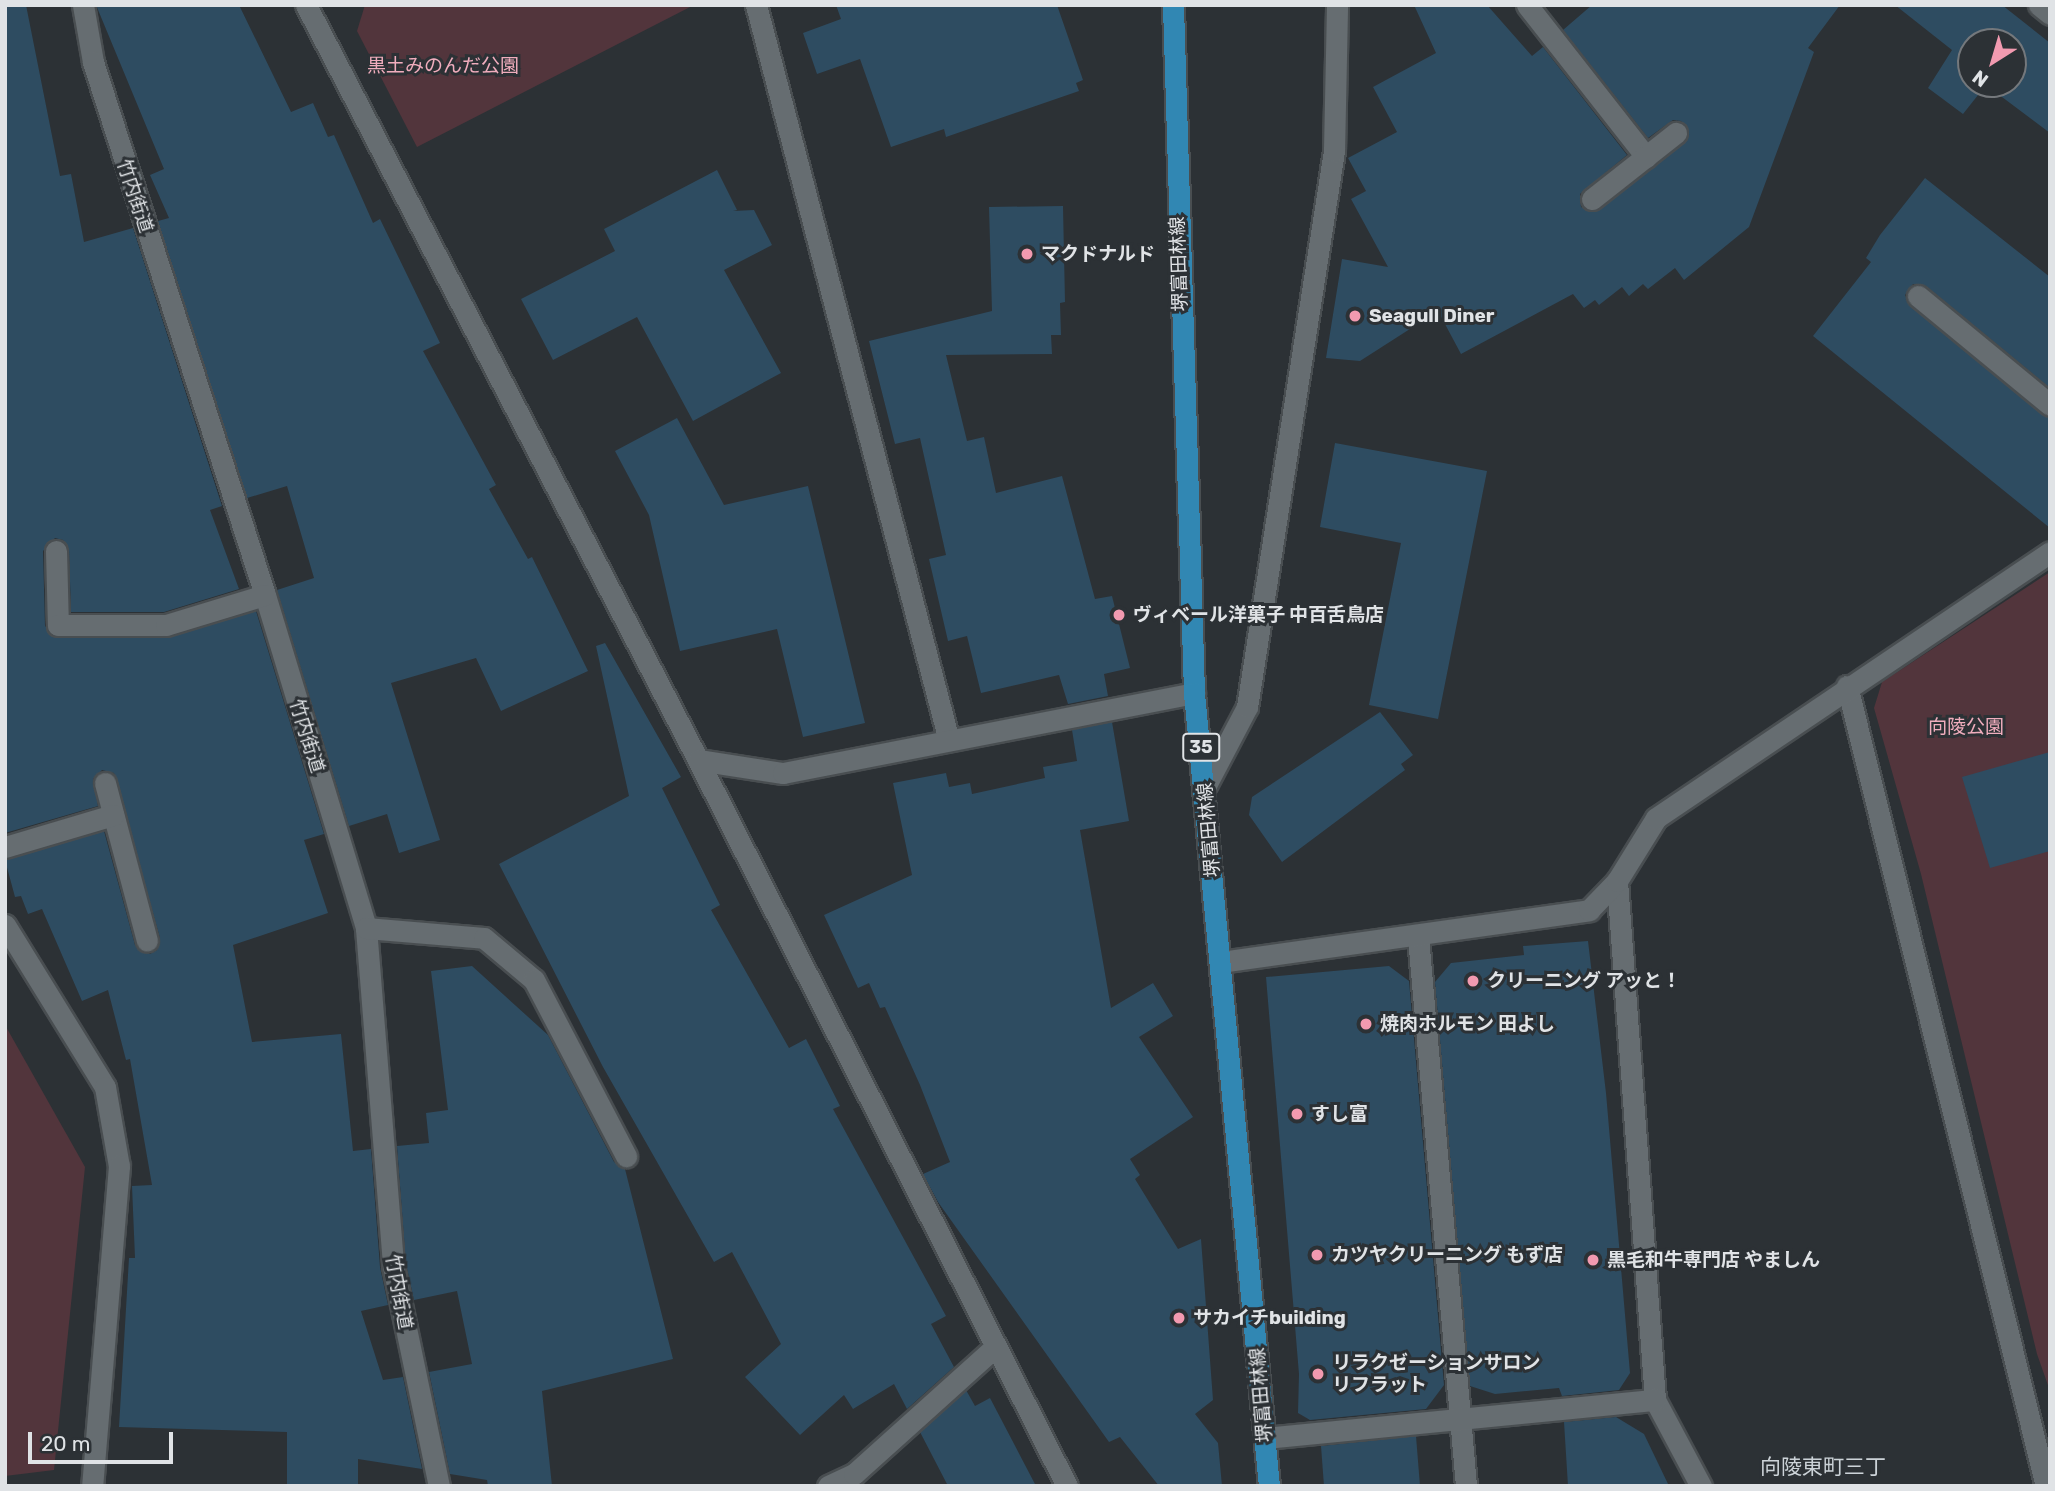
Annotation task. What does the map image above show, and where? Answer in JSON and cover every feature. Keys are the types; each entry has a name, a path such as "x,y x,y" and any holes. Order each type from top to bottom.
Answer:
{"main road":[{"name":"堺富田林線","path":"1173,5 1194,693 1206,785 1269,1486"}],"street":[{"name":"竹内街道","path":"83,5 93,62 265,595 366,928 393,1266 439,1486"},
{"path":"306,5 698,760 912,1188 1067,1486"},
{"path":"756,5 948,737"},
{"path":"1206,785 1247,707 1334,151 1337,5"},
{"path":"1527,5 1646,157"},
{"path":"2039,5 2050,14"},
{"path":"1592,199 1675,133"},
{"path":"1918,296 2050,405"},
{"path":"56,551 58,625 166,625 265,595"},
{"path":"1221,962 1418,937 1589,910 1617,881 1656,818 1847,686 2050,552"},
{"path":"1847,686 2046,1486"},
{"path":"698,760 783,773 948,737 1194,693"},
{"path":"105,783 147,941"},
{"path":"5,847 113,815"},
{"path":"1617,881 1655,1400 1701,1486"},
{"path":"5,925 105,1087 119,1166 92,1486"},
{"path":"366,928 484,938 534,980 626,1156"},
{"path":"1418,937 1466,1486"},
{"path":"828,1486 854,1474 996,1346"},
{"path":"1265,1438 1460,1422 1655,1400"}],"green space":[{"name":"黒土みのんだ公園","path":"365,5 694,5 417,147 357,31"},
{"name":"向陵公園","path":"2050,572 2050,1391 2037,1354 1921,874 1874,708 1882,682"},
{"path":"5,1025 85,1167 54,1470 5,1476"}],"building":[{"path":"5,5 26,5 60,176 71,174 84,242 133,228 222,506 210,510 239,589 164,612 71,612 69,550 63,540 55,538 43,551 45,626 58,638 166,638 256,611 324,834 304,840 328,913 233,945 252,1042 341,1034 353,1151 371,1149 380,1267 388,1305 361,1311 383,1380 403,1377 422,1469 358,1459 358,1486 287,1486 287,1432 119,1427 129,1258 135,1258 132,1186 152,1185 130,1059 126,1060 108,990 82,1001 42,909 28,914 21,896 15,897 5,860 104,831 135,945 150,954 157,950 160,938 114,773 102,770 93,779 98,806 5,833"},
{"path":"96,5 239,5 291,112 313,103 328,137 334,135 373,223 380,219 440,343 423,351 496,485 489,489 528,559 532,557 588,671 501,711 476,658 391,683 440,840 399,853 387,814 349,826 277,590 314,578 287,486 247,498 158,221 169,218 150,175 164,169"},
{"path":"836,5 1057,5 1083,80 1076,83 1079,91 946,137 944,129 891,147 860,59 817,74 803,33 841,19"},
{"path":"1414,5 1487,5 1532,56 1543,47 1627,155 1580,194 1581,207 1593,212 1684,143 1689,132 1681,121 1673,120 1648,138 1563,30 1592,5 1840,5 1808,48 1814,52 1749,227 1684,280 1675,268 1648,289 1643,284 1629,296 1622,287 1599,305 1595,300 1584,308 1573,294 1461,354 1438,311 1360,361 1326,358 1342,259 1388,267 1351,199 1366,191 1348,158 1397,132 1373,87 1436,53"},
{"path":"1895,5 2002,5 2050,43 2050,133 2003,98 2027,98 2027,28 1957,28 1957,98 1976,98 1963,114 1928,88 1952,50"},
{"path":"717,170 737,210 733,211 754,210 772,245 724,270 781,373 693,421 637,317 553,360 521,299 615,251 604,229"},
{"path":"1925,178 2050,277 2050,388 1926,286 1913,284 1905,295 1910,306 2050,418 2050,528 1813,336 1871,262 1866,258 1880,235"},
{"path":"1063,206 1065,302 1060,303 1061,335 1051,335 1052,354 946,355 967,441 984,437 996,493 1062,476 1095,599 1112,596 1130,668 1104,674 1108,696 1068,704 1059,675 981,693 967,636 948,641 929,559 946,555 920,438 895,444 869,341 992,311 989,207"},
{"path":"677,418 724,505 808,486 865,723 803,737 777,629 680,651 649,515 615,451"},
{"path":"1335,443 1487,471 1438,719 1369,705 1401,543 1320,527"},
{"path":"605,643 681,777 662,788 720,905 711,910 789,1048 806,1039 840,1106 833,1109 946,1316 931,1324 954,1367 907,1409 894,1384 853,1409 844,1395 800,1435 745,1377 781,1344 732,1252 714,1262 603,1067 499,864 629,796 596,646"},
{"path":"1380,712 1413,755 1401,764 1405,770 1282,862 1249,815 1252,797"},
{"path":"1112,722 1129,821 1080,830 1111,1008 1153,983 1173,1016 1139,1037 1193,1117 1130,1159 1140,1175 1135,1179 1178,1249 1201,1239 1213,1400 1195,1414 1218,1443 1222,1486 1159,1486 1120,1437 1109,1442 938,1202 923,1174 950,1162 920,1085 885,1007 880,1008 869,983 858,988 824,915 912,875 893,783 946,773 949,787 970,783 972,794 1045,778 1043,767 1077,761 1072,730"},
{"path":"2050,752 2050,851 1990,868 1962,777"},
{"path":"1588,941 1606,1093 1630,1373 1619,1390 1562,1396 1559,1388 1495,1394 1470,1386 1435,982 1451,963 1524,955 1523,946"},
{"path":"472,966 548,1035 614,1162 625,1169 673,1359 542,1391 552,1486 488,1486 487,1480 450,1474 429,1372 472,1364 457,1291 414,1300 406,1264 397,1146 429,1143 426,1113 448,1110 431,971"},
{"path":"1389,966 1409,981 1444,1385 1426,1409 1310,1420 1298,1413 1299,1374 1266,977"},
{"path":"966,1390 975,1406 990,1398 1036,1486 948,1486 920,1432"},
{"path":"1616,1417 1644,1434 1669,1486 1568,1486 1564,1422"},
{"path":"1416,1436 1420,1486 1324,1486 1321,1446"}],"place":[{"name":"マクドナルド","path":"1027,254"},
{"name":"Seagull Diner","path":"1355,316"},
{"name":"ヴィベール洋菓子 中百舌鳥店","path":"1119,615"},
{"name":"クリーニング アッと！","path":"1473,981"},
{"name":"焼肉ホルモン 田よし","path":"1366,1024"},
{"name":"すし富","path":"1297,1114"},
{"name":"カツヤクリーニング もず店","path":"1317,1255"},
{"name":"黒毛和牛専門店 やましん","path":"1593,1260"},
{"name":"サカイチbuilding","path":"1179,1318"},
{"name":"リラクゼーションサロン リフラット","path":"1318,1374"}],"district":[{"name":"向陵東町三丁","path":"1823,1467"}]}
